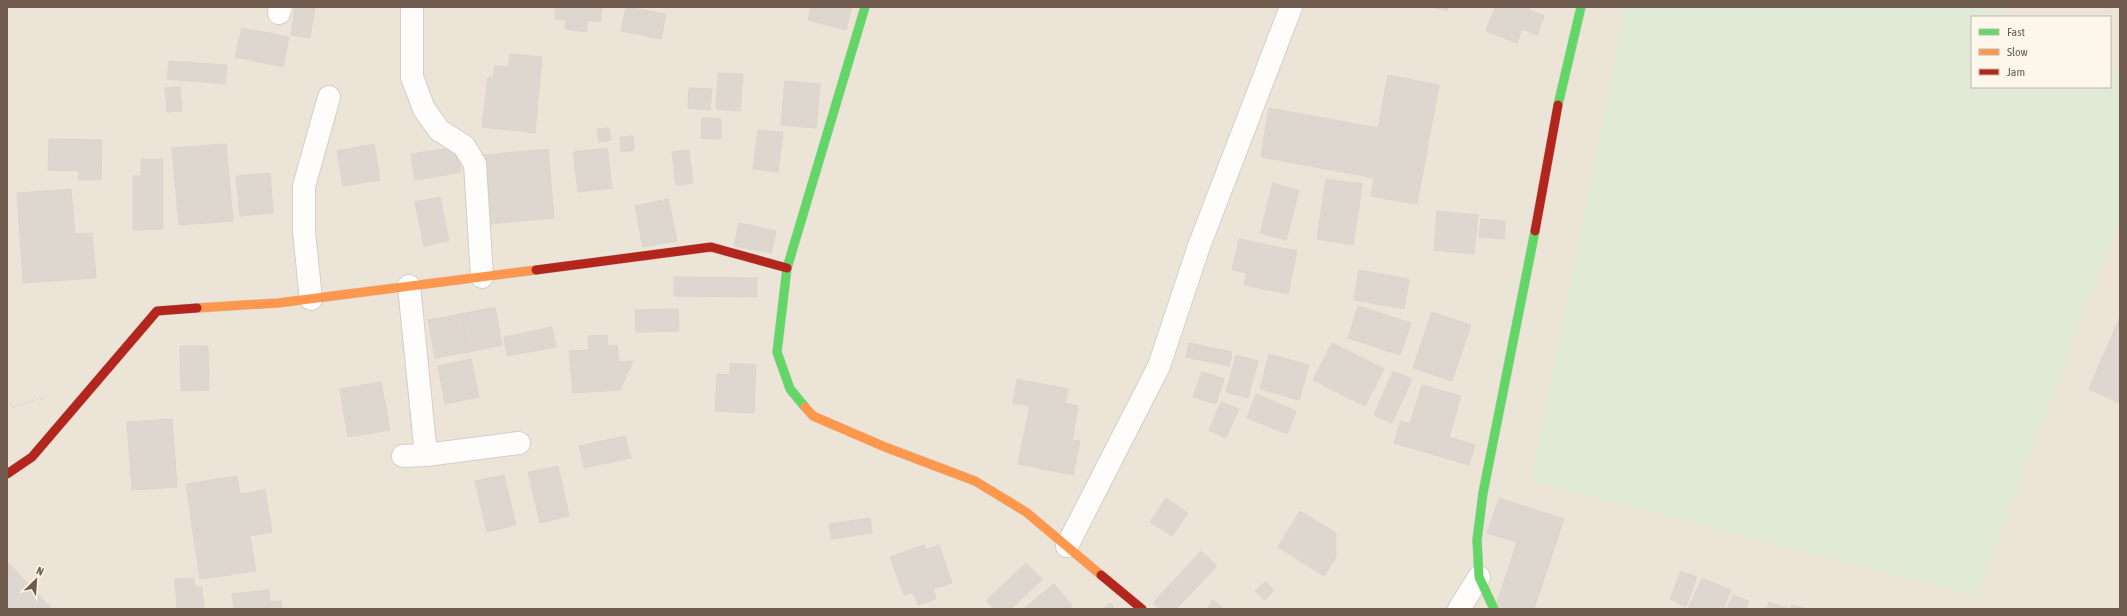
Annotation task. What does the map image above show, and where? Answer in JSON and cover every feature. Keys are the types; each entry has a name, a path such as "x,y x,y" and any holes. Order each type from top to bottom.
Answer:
{"street":[{"path":"412,7 412,77 424,109 439,130 464,146 475,164 482,277"},
{"path":"865,7 787,268 776,352 790,389 813,416 885,447 976,481 1026,512 1142,609"},
{"path":"1067,546 1159,366 1199,246 1291,7"},
{"path":"1494,609 1479,577 1477,540 1483,493 1532,248 1563,80 1581,7"},
{"path":"311,299 304,232 304,186 329,97"},
{"path":"7,474 32,457 157,311 311,299 711,247 787,268"},
{"path":"409,286 426,455"},
{"path":"403,456 426,455 519,443"},
{"path":"1459,609 1479,577"}],"shaded area":[{"path":"7,7 2120,7 2120,609 7,609"}],"green space":[{"path":"1625,7 1992,7 2010,16 1971,16 1971,88 2111,88 2111,67 2120,72 2120,219 1977,596 1531,481"}],"building":[{"path":"295,7 315,7 310,38 291,35"},
{"path":"555,7 602,7 600,22 588,20 586,32 565,29 566,20 555,19"},
{"path":"626,7 666,14 661,39 621,31"},
{"path":"811,7 852,7 846,30 808,20"},
{"path":"1433,7 1448,7 1447,11"},
{"path":"1495,7 1530,7 1529,10 1544,16 1537,35 1522,29 1517,43 1486,31"},
{"path":"242,28 289,37 283,67 235,57"},
{"path":"510,54 542,57 535,133 482,127 488,77 493,77 495,66 508,67"},
{"path":"169,61 227,65 225,84 167,79"},
{"path":"718,73 743,74 740,111 716,109"},
{"path":"1388,75 1439,85 1417,204 1371,196 1374,178 1261,157 1269,108 1378,128"},
{"path":"785,81 820,84 816,128 781,125"},
{"path":"180,87 182,111 167,112 165,88"},
{"path":"689,88 712,89 710,110 688,108"},
{"path":"702,118 721,119 721,139 701,138"},
{"path":"609,128 611,140 599,142 597,129"},
{"path":"758,130 783,132 778,172 753,169"},
{"path":"633,136 634,150 621,152 620,137"},
{"path":"49,139 102,140 101,180 78,180 79,171 48,170"},
{"path":"226,144 233,221 179,225 172,148"},
{"path":"374,144 380,180 343,186 337,151"},
{"path":"457,147 461,172 415,180 411,154"},
{"path":"607,148 612,188 578,192 573,152"},
{"path":"548,149 554,218 489,224 483,155"},
{"path":"689,150 693,183 676,185 672,152"},
{"path":"141,159 163,159 163,229 133,230 133,176 141,176"},
{"path":"270,173 273,213 240,216 236,176"},
{"path":"1326,179 1362,184 1353,245 1317,239"},
{"path":"1273,183 1299,191 1286,240 1260,233"},
{"path":"71,189 75,234 92,233 96,278 23,283 17,193"},
{"path":"440,197 449,241 424,246 415,202"},
{"path":"668,199 677,241 643,247 635,206"},
{"path":"1437,211 1478,215 1474,254 1434,250"},
{"path":"1481,219 1505,221 1504,239 1479,237"},
{"path":"739,223 776,231 771,253 734,246"},
{"path":"1239,239 1297,251 1288,294 1244,285 1247,273 1232,270"},
{"path":"1359,270 1409,279 1404,309 1354,300"},
{"path":"674,277 757,278 757,297 674,296"},
{"path":"1358,306 1411,323 1400,355 1348,338"},
{"path":"495,307 502,345 469,352 461,314"},
{"path":"678,309 679,331 636,332 635,310"},
{"path":"1432,312 1471,325 1452,381 1413,368"},
{"path":"461,314 469,352 435,358 428,320"},
{"path":"2120,317 2120,403 2089,389"},
{"path":"552,327 556,347 507,356 504,337"},
{"path":"607,335 608,346 617,345 619,362 633,361 620,390 573,393 569,351 589,350 588,336"},
{"path":"1189,343 1232,352 1229,366 1186,357"},
{"path":"1332,343 1384,369 1365,406 1313,380"},
{"path":"180,346 208,346 209,390 181,391"},
{"path":"1269,354 1309,365 1299,400 1260,389"},
{"path":"1236,355 1258,361 1248,398 1226,392"},
{"path":"471,359 479,397 445,404 438,366"},
{"path":"730,363 756,365 754,413 715,411 717,374 730,375"},
{"path":"1393,371 1412,379 1392,423 1374,415"},
{"path":"1202,372 1224,379 1216,404 1193,397"},
{"path":"1017,379 1068,389 1065,403 1078,406 1072,440 1080,441 1073,475 1018,464 1030,406 1013,403"},
{"path":"381,382 390,430 348,437 340,389"},
{"path":"1422,385 1461,396 1449,437 1475,445 1469,465 1394,443 1401,421 1410,424"},
{"path":"1256,394 1296,411 1287,434 1247,418"},
{"path":"1221,402 1239,409 1226,438 1209,430"},
{"path":"172,419 177,487 132,490 127,422"},
{"path":"625,436 631,458 584,468 579,446"},
{"path":"558,466 569,516 540,523 528,472"},
{"path":"504,475 516,525 487,532 475,481"},
{"path":"237,476 240,494 265,490 272,532 250,536 256,571 200,579 186,484"},
{"path":"1166,498 1188,513 1172,536 1150,522"},
{"path":"1499,498 1564,519 1534,609 1495,609 1517,542 1487,533"},
{"path":"1300,511 1336,533 1336,557 1324,576 1278,547"},
{"path":"870,518 872,533 831,539 829,524"},
{"path":"924,545 926,550 939,545 952,583 933,589 936,599 918,605 913,592 904,595 890,557"},
{"path":"1201,551 1217,566 1176,609 1160,609 1153,603"},
{"path":"8,563 52,609 7,609"},
{"path":"1026,563 1042,579 1011,609 994,609 986,601"},
{"path":"1681,571 1697,577 1686,607 1670,599"},
{"path":"194,578 195,587 202,587 204,609 177,609 175,579"},
{"path":"1702,578 1731,590 1723,609 1688,609"},
{"path":"1265,582 1274,590 1265,600 1255,591"},
{"path":"1054,584 1072,606 1069,609 1023,609"},
{"path":"269,590 270,602 281,601 282,609 234,609 232,594"},
{"path":"1733,595 1749,601 1746,609 1727,609"},
{"path":"1213,600 1224,609 1207,609"},
{"path":"1769,602 1787,608 1787,609 1767,609"},
{"path":"1110,603 1115,609 1103,609"},
{"path":"1792,605 1807,609 1791,609"}],"traffic: fast":[{"path":"805,407 790,389 777,352 787,268 865,7"},
{"path":"1558,105 1581,7"},
{"path":"1494,609 1479,577 1477,540 1483,493 1535,231"}],"traffic: slow":[{"path":"197,308 278,303 536,270"},
{"path":"805,407 813,416 885,447 975,481 1026,512 1101,575"}],"traffic: jam":[{"path":"1535,231 1558,105"},
{"path":"536,270 711,247 787,268"},
{"path":"7,474 32,457 157,311 197,308"},
{"path":"1101,575 1142,609"}]}
